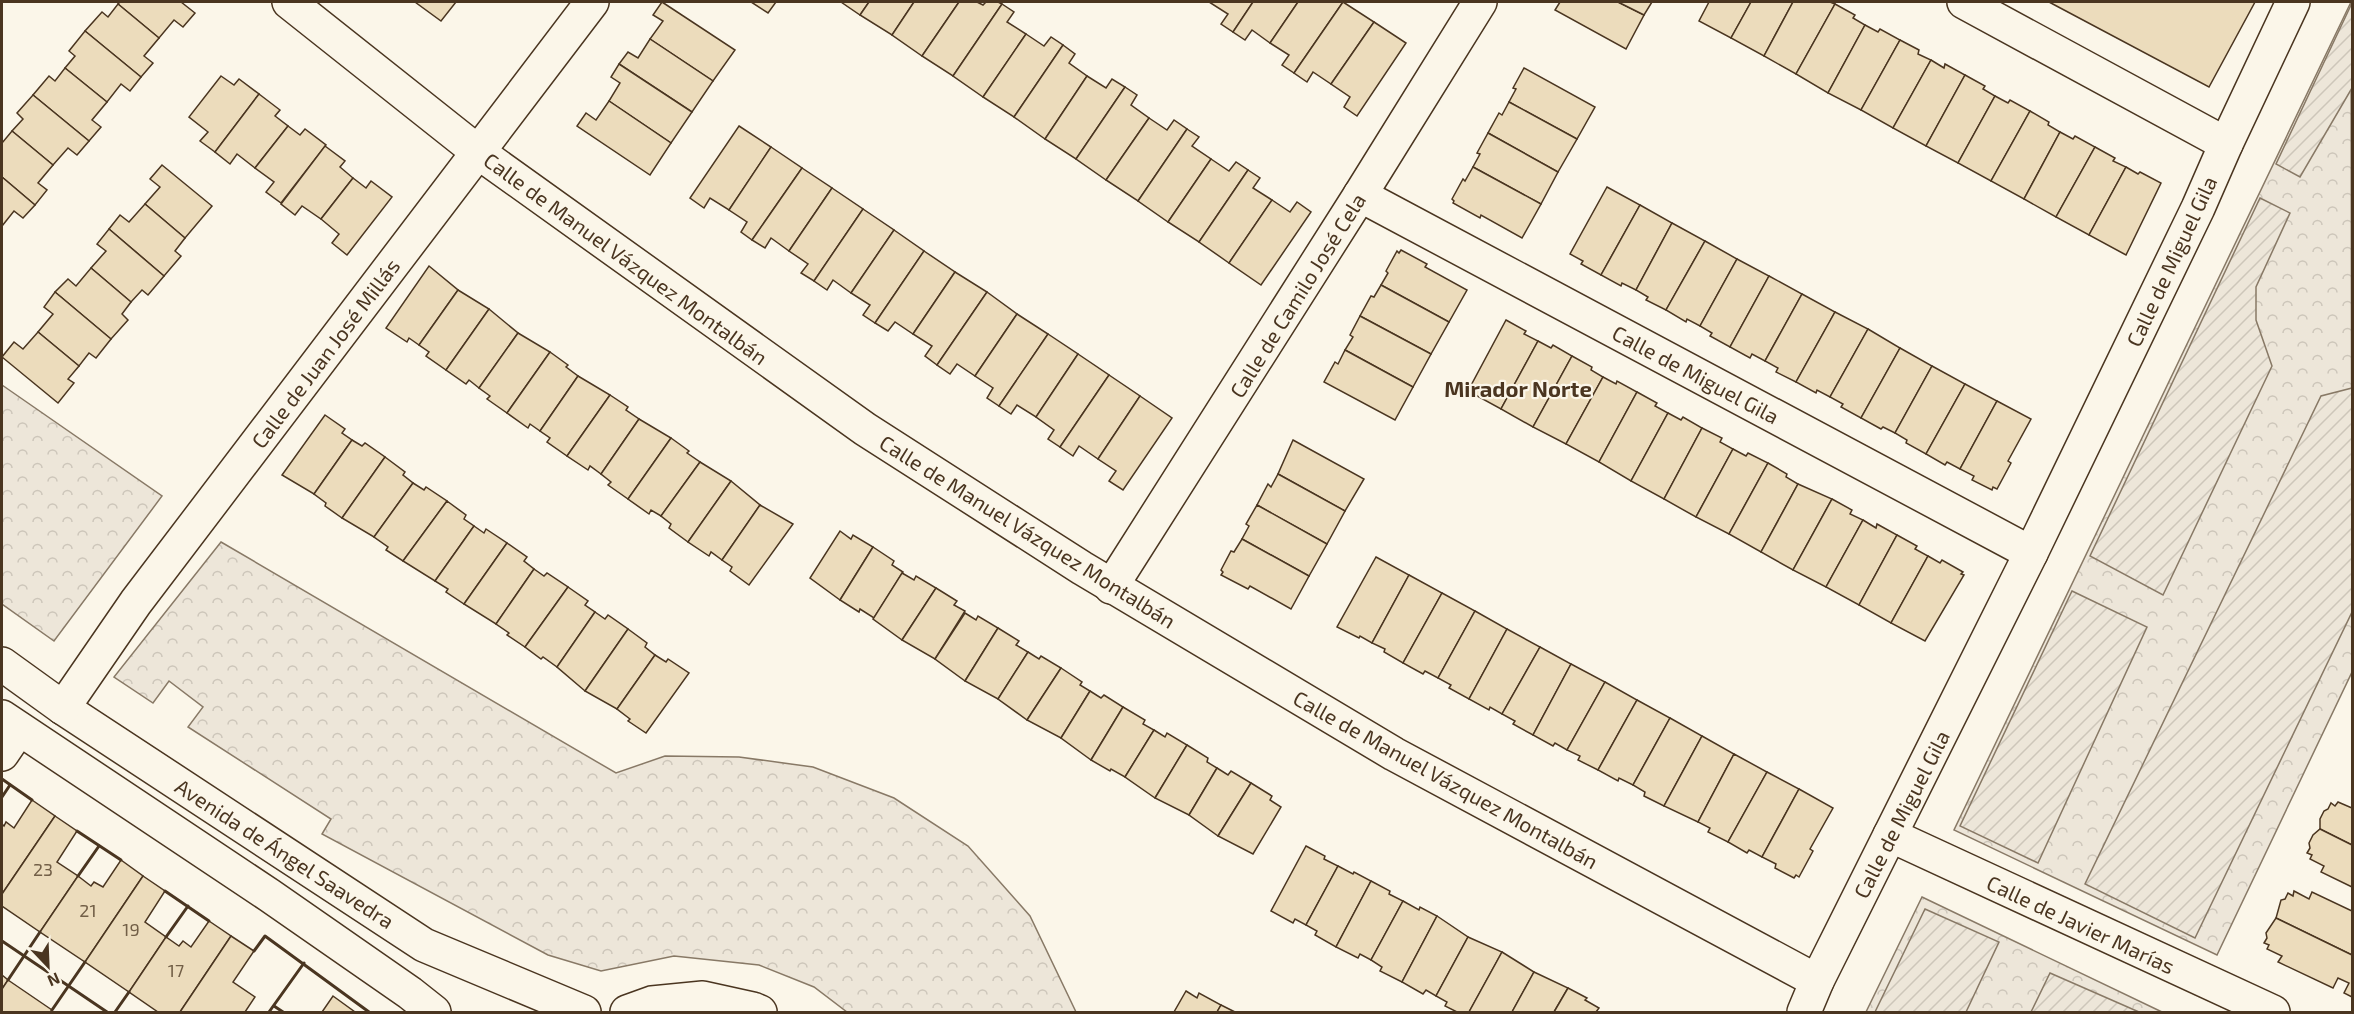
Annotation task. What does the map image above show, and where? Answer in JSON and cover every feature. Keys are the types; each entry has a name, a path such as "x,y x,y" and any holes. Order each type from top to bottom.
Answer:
{"street":[{"name":"Calle de Manuel Vázquez Montalbán","path":"289,2 478,152 865,429 1111,587 1394,754 1817,981"},
{"name":"Calle de Juan José Millás","path":"63,708 136,602 592,2"},
{"name":"Calle de Camilo José Cela","path":"1111,587 1480,2"},
{"path":"1964,2 2226,144"},
{"name":"Calle de Miguel Gila","path":"1804,1012 1817,981 2031,553 2193,219 2293,2"},
{"name":"Calle de Miguel Gila","path":"1360,195 2031,553"},
{"name":"Avenida de Ángel Saavedra","path":"2,664 63,708 424,945 584,1012"},
{"name":"Avenida de Ángel Saavedra","path":"7,733 279,901 434,1012"},
{"name":"Calle de Javier Marías","path":"1890,835 2273,1012"},
{"path":"627,1012 652,1003 703,998 760,1012"}],"green space":[{"path":"2351,2 2352,672 2217,955 1954,830"},
{"path":"2352,3 2352,88 2300,177 2276,164"},
{"path":"2260,198 2290,213 2256,287 2256,320 2272,366 2163,595 2090,556"},
{"path":"2,385 162,496 54,641 2,604"},
{"path":"2352,388 2352,612 2195,938 2085,884 2321,396"},
{"path":"221,542 616,773 665,756 739,757 813,767 894,798 968,846 1030,916 1076,1012 847,1012 814,987 759,965 674,956 601,971 548,955 322,834 331,819 188,727 203,707 169,681 153,703 114,677"},
{"path":"2072,591 2147,627 2038,863 1960,826"},
{"path":"1922,897 2162,1012 1866,1012"},
{"path":"1925,909 1999,942 1966,1012 1875,1012"},
{"path":"2050,973 2139,1012 2031,1012"}],"building":[{"path":"120,2 181,2 195,13 183,27 174,20 159,38 118,4"},
{"path":"415,2 456,2 441,21"},
{"path":"662,2 735,50 713,81 650,39 663,21 653,15"},
{"path":"751,2 776,2 768,13"},
{"path":"841,2 869,2 860,15"},
{"path":"869,2 914,2 892,35 860,15"},
{"path":"914,2 959,2 922,56 892,35"},
{"path":"959,2 977,2 983,5 986,2 1002,4 953,76 922,56"},
{"path":"1209,2 1253,2 1233,32 1221,24 1228,14"},
{"path":"1253,2 1298,2 1270,43 1252,30 1245,40 1233,32"},
{"path":"1298,2 1343,2 1294,73 1282,65 1289,55 1270,43"},
{"path":"1343,2 1374,22 1331,84 1313,72 1307,82 1294,73"},
{"path":"1560,2 1618,2 1644,15 1626,49 1555,10"},
{"path":"1618,2 1652,2 1644,15"},
{"path":"1709,2 1751,2 1731,38 1699,21"},
{"path":"1751,2 1793,2 1764,56 1731,38"},
{"path":"1793,2 1835,4 1796,74 1764,56"},
{"path":"2049,2 2255,2 2209,87"},
{"path":"118,4 159,38 144,56 153,63 141,77 85,31 102,12 108,17"},
{"path":"1002,4 1014,12 1007,22 1026,34 983,97 953,76"},
{"path":"1835,4 1855,15 1853,18 1865,25 1828,93 1796,74"},
{"path":"1374,22 1406,43 1357,116 1344,107 1350,97 1331,84"},
{"path":"1865,25 1878,32 1880,29 1900,40 1861,110 1828,93"},
{"path":"85,31 141,77 130,91 121,84 107,102 65,68 75,56 69,51"},
{"path":"1026,34 1044,46 1051,37 1063,45 1014,117 983,97"},
{"path":"650,39 713,81 692,112 619,64 628,52 638,58"},
{"path":"1900,40 1919,50 1918,54 1931,60 1893,128 1861,110"},
{"path":"1063,45 1075,54 1069,63 1087,76 1045,139 1014,117"},
{"path":"1931,60 1944,68 1945,64 1965,75 1926,146 1893,128"},
{"path":"619,64 692,112 671,143 609,101 620,83 611,77"},
{"path":"65,68 107,102 92,120 101,127 89,141 33,95 49,76 55,81"},
{"path":"1524,68 1595,107 1577,139 1509,102 1516,89 1513,88"},
{"path":"1965,75 1985,86 1983,89 1995,96 1958,163 1926,146"},
{"path":"221,76 234,85 239,79 259,94 215,152 200,141 208,132 189,117"},
{"path":"1087,76 1106,88 1112,79 1125,87 1076,159 1045,139"},
{"path":"1125,87 1137,95 1131,105 1149,118 1106,180 1076,159"},
{"path":"259,94 280,110 275,116 288,126 255,168 237,154 230,164 215,152"},
{"path":"33,95 89,141 77,155 68,148 53,165 12,131 23,119 17,113"},
{"path":"1995,96 2008,103 2010,100 2030,111 1991,181 1958,163"},
{"path":"609,101 671,143 650,175 577,126 586,113 596,120"},
{"path":"1509,102 1577,139 1558,172 1488,133 1499,113 1502,115"},
{"path":"2030,111 2049,122 2048,125 2060,132 2024,199 1991,181"},
{"path":"1149,118 1167,130 1174,120 1187,129 1138,201 1106,180"},
{"path":"288,126 300,135 305,129 326,145 281,203 266,192 274,182 255,168"},
{"path":"739,126 771,147 729,210 710,198 704,208 690,198"},
{"path":"1187,129 1199,137 1192,146 1211,159 1168,222 1138,201"},
{"path":"12,131 53,165 38,183 47,190 35,205 2,177 2,143"},
{"path":"2060,132 2073,139 2075,136 2095,147 2056,217 2024,199"},
{"path":"1488,133 1558,172 1541,204 1473,167 1480,154 1477,153"},
{"path":"325,146 345,161 340,167 353,178 321,219 302,206 295,215 281,204"},
{"path":"771,147 802,168 752,240 741,232 747,222 729,210"},
{"path":"2095,147 2115,158 2113,161 2126,167 2089,235 2056,217"},
{"path":"1211,159 1229,171 1236,162 1248,170 1199,242 1168,222"},
{"path":"162,165 212,206 185,238 145,204 160,187 150,179"},
{"path":"1473,167 1541,204 1522,238 1481,215 1480,218 1453,203 1452,199 1463,179 1465,181"},
{"path":"2126,167 2161,183 2126,255 2089,235"},
{"path":"802,168 832,188 789,251 771,238 765,248 752,240"},
{"path":"1248,170 1260,178 1253,188 1272,200 1229,263 1199,242"},
{"path":"2,177 35,205 23,218 14,211 2,226"},
{"path":"353,178 366,188 371,181 392,197 347,255 332,243 339,234 321,219"},
{"path":"1607,187 1640,205 1601,275 1581,264 1583,261 1570,254"},
{"path":"832,188 863,209 814,281 801,273 808,264 789,251"},
{"path":"1272,200 1290,212 1297,202 1311,212 1261,285 1229,263"},
{"path":"145,204 185,238 175,251 181,256 164,276 109,229 120,215 129,222"},
{"path":"1640,205 1672,223 1636,290 1622,283 1621,286 1601,275"},
{"path":"863,209 894,230 851,293 833,280 827,290 814,281"},
{"path":"1672,223 1705,241 1666,310 1646,300 1648,297 1636,290"},
{"path":"109,229 164,276 148,295 142,290 131,302 91,268 106,251 97,244"},
{"path":"894,230 924,251 875,323 863,315 870,305 851,293"},
{"path":"1705,241 1737,259 1700,326 1687,319 1686,322 1666,310"},
{"path":"1401,250 1427,264 1425,267 1467,290 1449,322 1381,285 1397,251 1399,253"},
{"path":"924,251 955,272 913,334 895,322 888,331 875,323"},
{"path":"1737,259 1769,276 1730,347 1710,336 1712,333 1700,326"},
{"path":"429,266 458,290 419,345 409,338 407,342 386,328"},
{"path":"91,268 131,302 122,314 128,320 111,339 55,292 68,279 76,286"},
{"path":"955,272 987,292 937,365 925,356 932,346 913,334"},
{"path":"1769,276 1802,294 1765,361 1752,354 1750,358 1730,347"},
{"path":"1381,285 1449,322 1431,354 1360,316 1371,296 1374,297"},
{"path":"458,290 489,309 446,370 426,356 429,352 419,345"},
{"path":"55,292 111,339 96,358 89,353 79,366 38,332 53,314 44,307"},
{"path":"987,292 1017,314 975,376 957,364 950,374 937,365"},
{"path":"1802,294 1835,312 1796,382 1776,372 1778,368 1765,361"},
{"path":"489,309 518,333 479,388 469,380 466,384 446,370"},
{"path":"1835,312 1868,329 1830,397 1817,390 1816,393 1796,382"},
{"path":"1017,314 1048,334 999,406 987,398 993,388 975,376"},
{"path":"1360,316 1431,354 1413,387 1345,350 1353,337 1350,335"},
{"path":"1506,320 1526,331 1524,334 1538,341 1501,409 1468,391"},
{"path":"1868,329 1900,348 1861,418 1841,407 1843,404 1830,397"},
{"path":"38,332 79,366 68,379 74,383 58,403 2,357 14,342 23,349"},
{"path":"518,333 550,352 507,413 487,399 490,396 479,388"},
{"path":"1048,334 1078,354 1036,417 1017,405 1011,414 999,406"},
{"path":"1538,341 1551,348 1553,345 1572,356 1533,427 1501,409"},
{"path":"1900,348 1932,366 1895,433 1883,427 1881,429 1861,418"},
{"path":"1345,350 1413,387 1395,420 1324,382 1335,362 1338,364"},
{"path":"550,352 568,365 566,367 578,376 540,431 530,424 528,428 507,413"},
{"path":"1078,354 1109,375 1060,447 1048,439 1054,430 1036,417"},
{"path":"1572,356 1592,367 1591,370 1603,377 1566,444 1533,427"},
{"path":"1932,366 1965,384 1926,454 1906,443 1907,440 1895,433"},
{"path":"1109,375 1140,396 1098,459 1079,446 1073,456 1060,447"},
{"path":"578,376 610,395 567,456 547,442 550,438 540,431"},
{"path":"1603,377 1616,384 1617,381 1637,392 1599,462 1566,444"},
{"path":"1965,384 1997,401 1960,469 1947,462 1945,465 1926,454"},
{"path":"1637,392 1657,403 1655,406 1668,413 1631,481 1599,462"},
{"path":"610,395 628,407 626,410 639,419 601,474 590,466 588,470 567,456"},
{"path":"1140,396 1172,418 1123,490 1109,481 1116,471 1098,459"},
{"path":"1997,401 2031,419 2008,461 2011,463 1997,489 1993,487 1992,490 1972,480 1974,476 1960,469"},
{"path":"1668,413 1681,420 1683,417 1702,428 1664,499 1631,481"},
{"path":"325,415 345,429 342,433 352,440 314,494 282,475"},
{"path":"639,419 671,438 628,499 608,485 611,482 601,474"},
{"path":"1702,428 1722,438 1720,442 1733,449 1696,517 1664,499"},
{"path":"671,438 700,462 661,516 651,510 649,514 628,499"},
{"path":"352,440 362,446 365,443 385,457 342,518 325,506 326,503 314,494"},
{"path":"1293,440 1364,479 1345,511 1278,474"},
{"path":"1733,449 1746,456 1748,453 1768,463 1729,534 1696,517"},
{"path":"385,457 405,472 403,475 413,483 374,537 342,518"},
{"path":"700,462 731,481 688,542 669,528 671,524 661,516"},
{"path":"1768,463 1787,474 1786,477 1798,484 1761,552 1729,534"},
{"path":"1278,474 1345,511 1327,544 1257,505 1268,484 1271,487"},
{"path":"731,481 760,505 722,560 711,552 709,556 688,542"},
{"path":"413,483 424,490 426,487 447,501 403,561 386,550 388,547 374,537"},
{"path":"1798,484 1832,499 1793,570 1761,552"},
{"path":"1832,499 1852,510 1850,514 1863,520 1826,587 1793,570"},
{"path":"447,501 466,515 464,519 474,526 435,581 403,561"},
{"path":"760,505 793,524 749,585 730,571 732,567 722,560"},
{"path":"1257,505 1327,544 1309,576 1242,539 1249,526 1246,524"},
{"path":"1863,520 1876,528 1877,524 1897,535 1859,605 1826,587"},
{"path":"474,526 484,533 486,529 507,543 464,604 446,592 448,589 435,581"},
{"path":"840,531 851,539 853,535 873,547 840,600 810,578"},
{"path":"1897,535 1917,546 1915,549 1928,556 1891,623 1859,605"},
{"path":"1242,539 1309,576 1291,609 1250,586 1248,589 1221,575 1223,572 1221,570 1231,551 1234,552"},
{"path":"507,543 527,557 524,561 534,569 496,624 464,604"},
{"path":"873,547 894,561 892,565 903,572 874,618 840,600"},
{"path":"1928,556 1940,563 1942,560 1963,572 1961,574 1964,575 1925,641 1891,623"},
{"path":"1376,557 1409,575 1372,643 1337,627"},
{"path":"534,569 544,576 547,573 568,587 525,647 496,624"},
{"path":"902,573 914,580 916,576 936,588 902,640 873,619"},
{"path":"1409,575 1442,593 1403,663 1384,652 1385,649 1372,643"},
{"path":"568,587 588,601 585,605 595,612 557,667 525,647"},
{"path":"936,588 957,601 954,605 965,611 935,659 902,640"},
{"path":"1442,593 1475,611 1438,678 1425,671 1423,674 1403,663"},
{"path":"1475,611 1507,629 1469,699 1449,688 1451,685 1438,678"},
{"path":"595,612 605,619 608,615 628,629 585,691 557,667"},
{"path":"965,613 976,620 978,616 998,628 965,681 935,659"},
{"path":"998,628 1019,641 1016,645 1028,652 998,699 965,681"},
{"path":"628,629 647,643 645,647 655,655 617,709 585,691"},
{"path":"1507,629 1540,647 1502,714 1469,699"},
{"path":"1540,647 1571,664 1533,735 1513,724 1515,721 1502,714"},
{"path":"1028,652 1039,659 1041,656 1061,668 1027,720 998,699"},
{"path":"655,655 666,662 668,659 689,673 646,733 628,721 630,719 617,709"},
{"path":"1571,664 1605,682 1567,750 1555,743 1553,746 1533,735"},
{"path":"1061,668 1082,682 1080,685 1090,691 1061,738 1027,720"},
{"path":"1605,682 1637,700 1598,770 1578,760 1580,756 1567,750"},
{"path":"1090,691 1101,698 1104,695 1123,707 1091,760 1061,738"},
{"path":"1637,700 1670,718 1633,785 1619,778 1618,781 1598,770"},
{"path":"1123,707 1145,720 1143,724 1154,730 1125,777 1091,760"},
{"path":"1670,718 1702,736 1664,806 1644,796 1645,792 1633,785"},
{"path":"1154,730 1165,737 1167,733 1187,745 1155,798 1125,777"},
{"path":"1702,736 1734,754 1698,822 1664,806"},
{"path":"1187,745 1208,758 1207,762 1217,768 1189,815 1155,798"},
{"path":"1734,754 1767,772 1728,842 1708,832 1710,828 1698,822"},
{"path":"1217,768 1228,775 1231,771 1251,783 1218,836 1189,815"},
{"path":"1767,772 1799,789 1762,857 1749,850 1747,853 1728,842"},
{"path":"1251,783 1272,796 1270,800 1281,807 1253,854 1218,836"},
{"path":"1799,789 1833,808 1810,849 1813,851 1799,877 1796,875 1794,878 1775,868 1776,864 1762,857"},
{"path":"32,800 55,816 2,894 2,824 4,826 6,822 14,828"},
{"path":"2338,802 2352,808 2352,845 2320,829 2320,819 2324,811 2331,803 2335,806"},
{"path":"55,816 77,831 57,862 78,876 40,932 2,906 2,894"},
{"path":"2320,829 2352,845 2352,887 2321,872 2324,866 2310,859 2312,855 2307,853 2310,848 2309,843"},
{"path":"1306,846 1338,866 1306,925 1295,919 1293,923 1271,911"},
{"path":"121,860 143,876 85,962 40,932 78,876 91,886 94,882 103,887"},
{"path":"1338,866 1371,881 1336,947 1315,935 1317,931 1306,925"},
{"path":"143,876 165,891 145,922 166,937 129,992 85,962"},
{"path":"1371,881 1403,901 1371,960 1360,954 1358,958 1336,947"},
{"path":"2294,891 2309,899 2312,892 2352,911 2352,955 2276,918 2281,900 2285,899 2288,893 2293,896"},
{"path":"1403,901 1437,916 1402,982 1380,971 1382,967 1371,960"},
{"path":"1437,916 1468,937 1436,996 1426,990 1423,994 1402,982"},
{"path":"2276,918 2352,955 2352,997 2344,993 2349,983 2338,978 2333,988 2278,962 2282,956 2267,949 2269,945 2264,943 2267,938 2266,933"},
{"path":"209,921 231,936 180,1012 158,1012 129,992 166,937 179,946 183,941 191,947"},
{"path":"231,936 254,951 233,982 255,997 245,1012 180,1012"},
{"path":"1468,937 1502,952 1469,1012 1457,1012 1445,1006 1447,1002 1436,996"},
{"path":"1502,952 1534,972 1512,1012 1469,1012"},
{"path":"1534,972 1568,988 1554,1012 1512,1012"},
{"path":"2,975 8,980 2,989"},
{"path":"8,980 52,1010 50,1012 2,1012 2,989"},
{"path":"1568,988 1587,998 1585,1000 1599,1008 1596,1012 1554,1012"},
{"path":"1186,991 1197,998 1199,993 1221,1005 1217,1012 1174,1012"},
{"path":"333,996 355,1012 322,1012"},
{"path":"1221,1005 1235,1012 1217,1012"}],"wall":[{"path":"2,779 32,800"},
{"path":"2,797 10,785"},
{"path":"77,831 121,860"},
{"path":"78,876 99,846"},
{"path":"165,891 209,921"},
{"path":"166,937 188,906"},
{"path":"8,980 40,932"},
{"path":"254,951 265,936 369,1012"},
{"path":"2,941 107,1012"},
{"path":"52,1010 85,962"},
{"path":"269,1012 304,963"},
{"path":"115,1012 129,992"},
{"path":"274,1006 283,1012"}],"district":[{"name":"Mirador Norte","path":"1518,388"}]}
